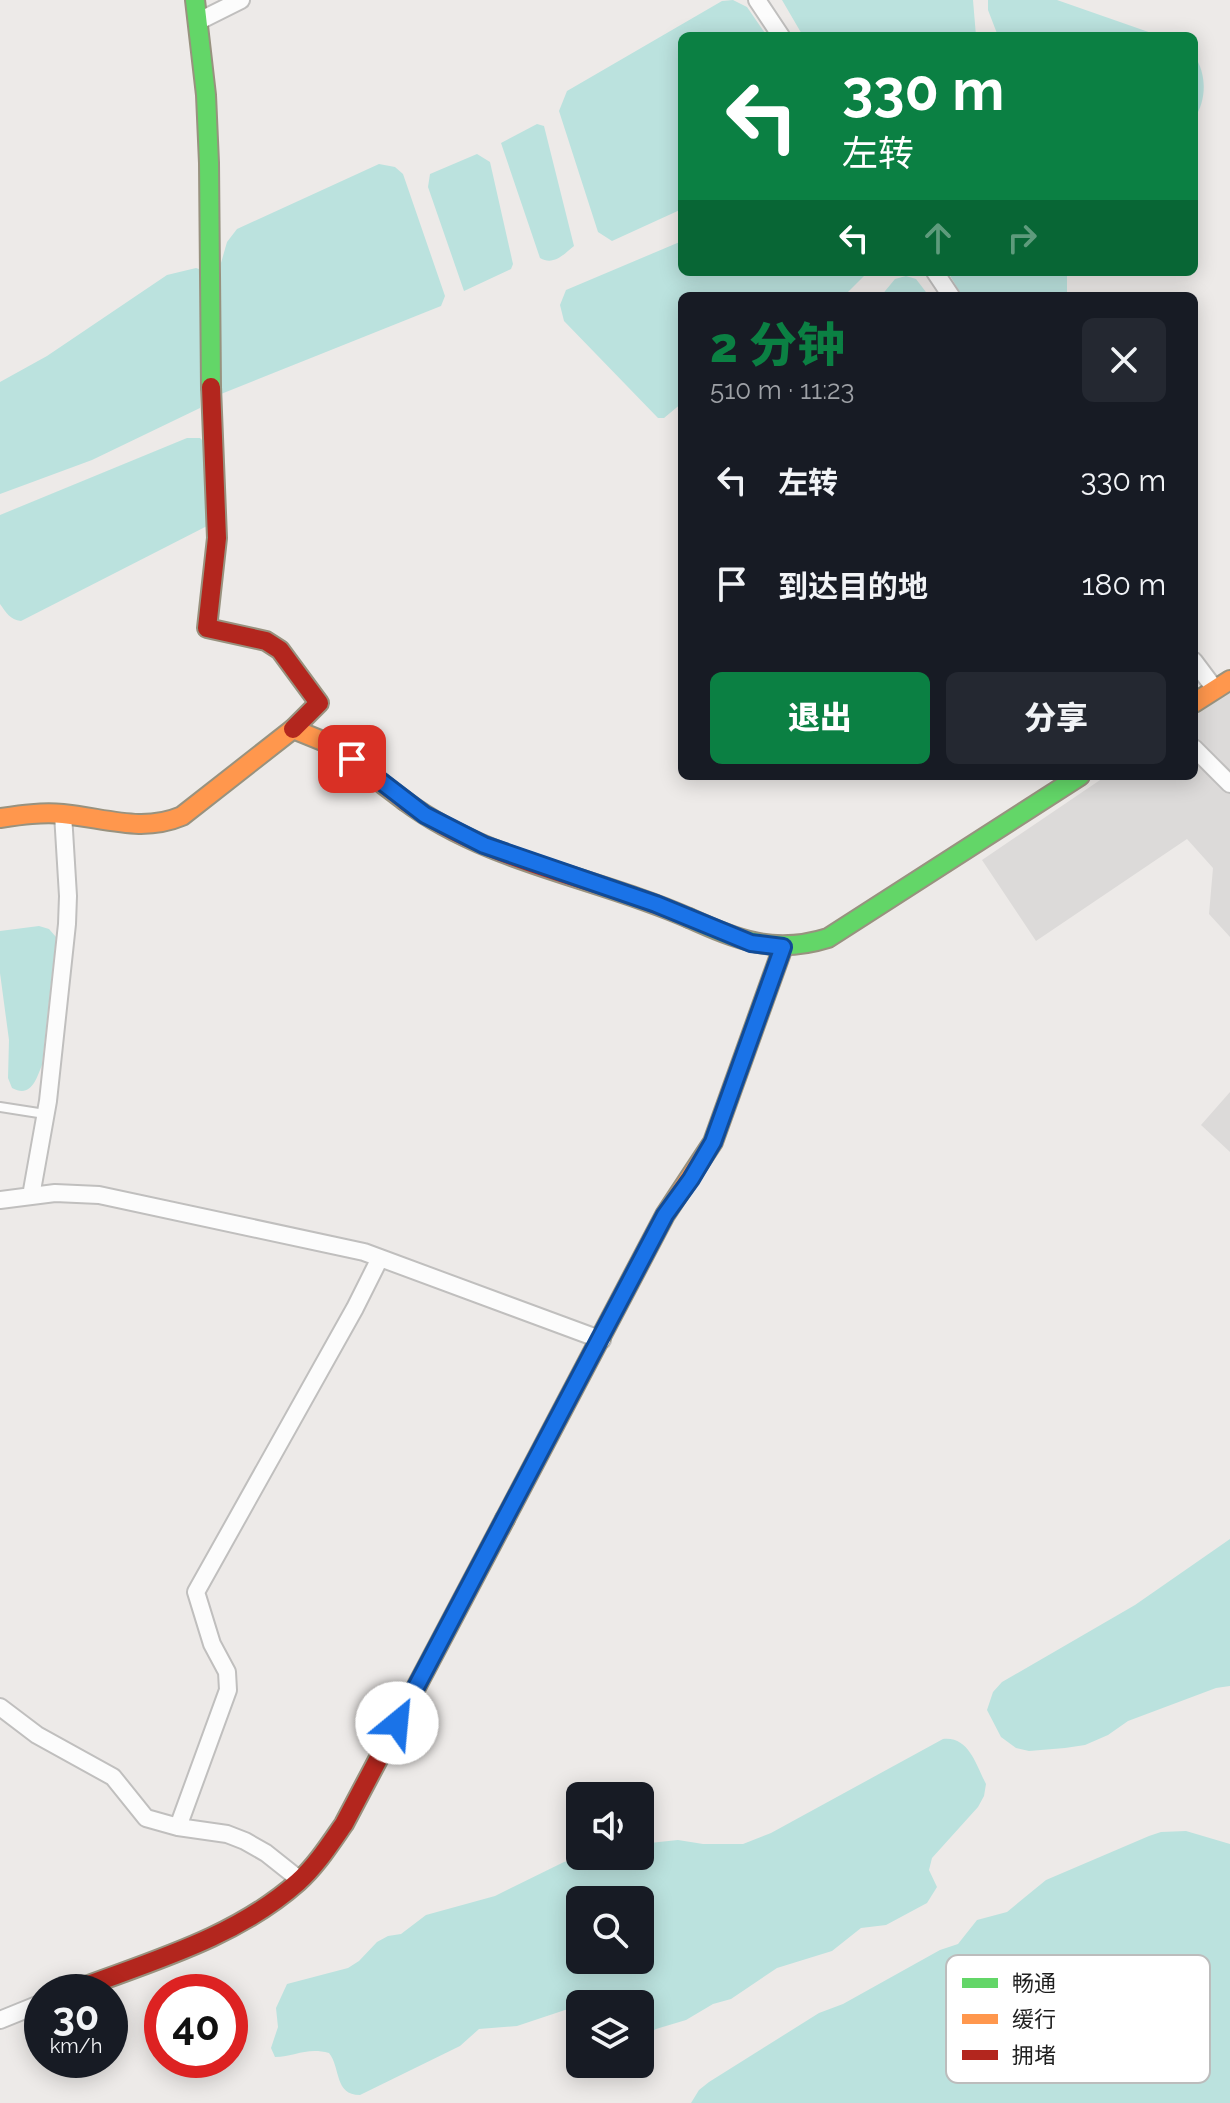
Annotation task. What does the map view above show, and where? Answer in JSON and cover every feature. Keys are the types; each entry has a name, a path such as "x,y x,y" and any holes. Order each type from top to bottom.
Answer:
{"street":[{"path":"0,818 63,814 148,825 173,821 293,729 319,703 285,655 266,641 207,628 217,538 212,453 209,163 206,95 195,0"},
{"path":"199,21 241,0"},
{"path":"757,0 778,32"},
{"path":"1198,664 1223,685 1198,701"},
{"path":"293,729 328,741 425,815 484,845 656,904 751,943 783,947 828,938 1074,780"},
{"path":"1198,752 1230,784"},
{"path":"31,1196 46,1114 67,924 63,814"},
{"path":"115,1974 230,1928 269,1904 300,1880 325,1853 344,1824 602,1340 665,1215 713,1142 783,947"},
{"path":"0,1200 55,1193 99,1195 364,1252 602,1340"},
{"path":"178,1827 228,1690 227,1672 212,1644 196,1592 380,1258"},
{"path":"0,1707 37,1735 113,1777 146,1818 178,1827 227,1834 245,1841 300,1880"},
{"path":"0,2020 24,2010"}],"lane":[{"path":"0,1107 46,1114"}],"shaded area":[{"path":"1230,692 1230,937 1209,914 1213,868 1187,839 1036,941 982,860 1100,780 1198,780 1198,713"},
{"path":"1230,1092 1230,1152 1201,1125"}],"water":[{"path":"733,0 747,7 764,32 678,32 678,211 612,241 598,232 559,111 567,91 722,1"},
{"path":"782,0 973,0 976,32 801,32"},
{"path":"988,0 1057,0 1149,32 996,32 988,10"},
{"path":"1198,62 1204,87 1198,112"},
{"path":"537,124 544,126 574,246 550,261 540,258 501,143"},
{"path":"477,154 490,162 513,264 511,269 464,291 428,187 430,174"},
{"path":"379,164 395,167 403,174 445,296 441,306 221,394 221,263 227,242 237,229"},
{"path":"678,243 678,276 864,276 848,292 678,292 678,406 664,418 658,418 564,321 560,305 566,290"},
{"path":"196,268 202,270 200,408 92,460 0,494 0,382 47,356 167,275"},
{"path":"906,276 916,279 926,292 884,292 895,279"},
{"path":"950,276 1067,276 1067,292 960,292"},
{"path":"187,438 200,438 204,442 209,525 21,621 9,615 0,604 0,515"},
{"path":"39,926 49,929 56,937 42,1065 32,1086 24,1091 12,1088 8,1078 9,1040 0,973 0,931"},
{"path":"1230,1539 1230,1686 1216,1688 1128,1721 1108,1735 1085,1745 1029,1751 1016,1748 1001,1737 987,1710 993,1692 1002,1682 1135,1605"},
{"path":"943,1739 952,1739 965,1747 986,1784 978,1807 932,1858 929,1870 937,1887 927,1903 886,1925 861,1928 832,1951 777,1968 731,1999 713,2004 686,2020 654,2030 654,1990 566,1990 566,2010 517,2026 479,2029 460,2046 360,2095 346,2091 342,2086 329,2053 314,2051 275,2057 271,2048 278,2027 276,2008 287,1984 348,1968 377,1942 401,1934 426,1915 495,1896 566,1862 566,1870 654,1870 654,1843 678,1840 703,1844 743,1844 771,1833"},
{"path":"1186,1831 1230,1844 1230,2103 691,2103 709,2082 819,2013 843,2004 940,1950 958,1944 977,1920 1007,1912 1046,1880 1161,1832"}],"traffic: fast":[{"path":"195,0 206,95 209,163 211,387"},
{"path":"689,918 757,943 790,945 828,938 1074,780"}],"traffic: slow":[{"path":"1198,700 1230,680"},
{"path":"0,818 55,813 123,823 167,821 182,816 293,729 330,744 405,801"},
{"path":"505,1519 665,1215 713,1142 783,947"}],"traffic: jam":[{"path":"211,387 217,538 207,628 266,641 280,650 319,703 293,729"},
{"path":"405,801 471,840 689,918"},
{"path":"119,1974 189,1947 246,1919 273,1902 311,1869 344,1824 505,1519"}],"route":[{"path":"352,759 425,815 484,845 656,904 751,943 783,947 713,1142 665,1215 397,1723"}]}
